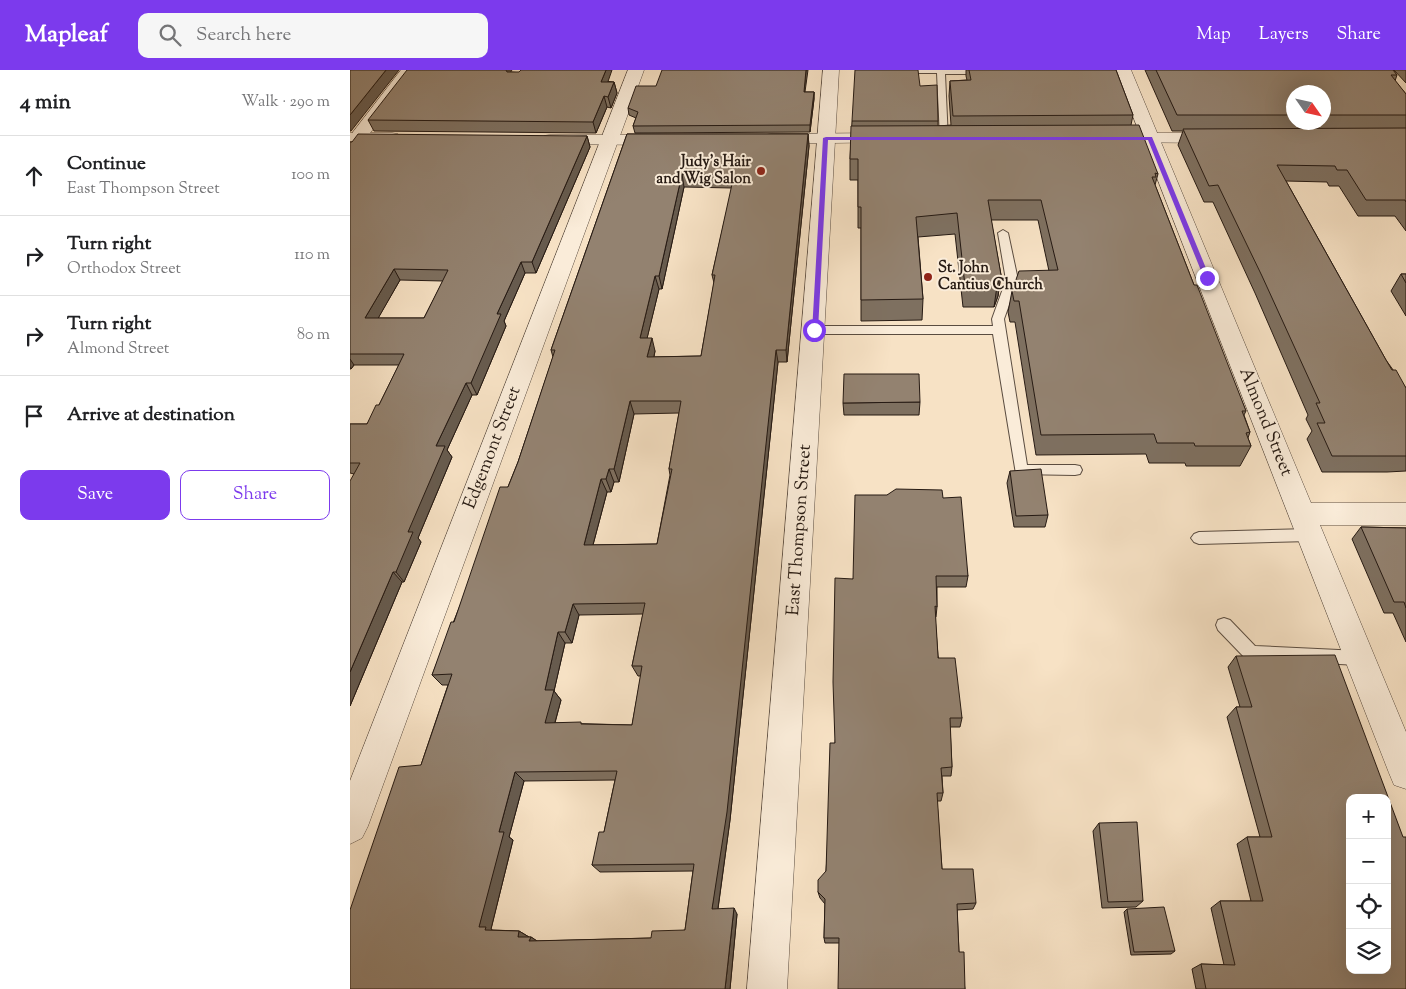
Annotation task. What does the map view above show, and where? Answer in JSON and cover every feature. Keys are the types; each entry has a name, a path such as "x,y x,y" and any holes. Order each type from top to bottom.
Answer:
{"street":[{"path":"352,141 409,70"},
{"name":"Edgemont Street","path":"350,826 636,70"},
{"name":"East Thompson Street","path":"768,989 831,70"},
{"name":"Almond Street","path":"1123,70 1406,773"},
{"path":"352,141 406,138"},
{"path":"757,139 905,138"},
{"path":"925,138 965,138"},
{"path":"1092,138 1235,138"},
{"path":"532,140 678,140"},
{"path":"1306,524 1406,514"}],"lane":[{"path":"883,70 973,71"},
{"path":"941,72 945,138"},
{"path":"1003,234 1012,280 998,319 1021,470 1075,470"},
{"path":"814,330 999,330"},
{"path":"1200,538 1306,524"},
{"path":"1224,625 1251,653 1360,658"}],"building":[{"path":"350,70 386,70 350,115"},
{"path":"407,70 506,70 507,72 519,72 521,70 606,70 601,82 614,82 608,97 604,96 593,122 368,120"},
{"path":"662,70 806,70 804,92 814,92 810,125 633,126 638,112 628,108 636,86 656,86"},
{"path":"855,70 918,70 920,86 937,85 938,121 852,121"},
{"path":"969,70 1116,70 1133,115 953,116 950,81 971,80"},
{"path":"1156,70 1393,70 1397,75 1391,75 1406,94 1406,115 1331,115 1331,85 1286,85 1286,115 1177,115"},
{"path":"1139,125 1158,174 1155,173 1156,177 1152,177 1246,411 1242,411 1250,432 1246,433 1251,446 1195,446 1194,443 1157,443 1154,434 1041,435 1019,301 1014,301 1012,291 1019,271 1058,270 1041,200 988,200 1001,275 997,286 965,286 957,213 916,217 923,299 861,300 861,207 858,207 858,159 850,159 851,126"},
{"path":"1331,128 1406,128 1406,202 1405,200 1366,200 1347,170 1337,170 1335,166 1277,165 1386,360 1392,370 1396,370 1406,388 1406,456 1332,456 1317,423 1325,423 1316,403 1320,403 1218,185 1209,186 1183,129 1331,130"},
{"path":"358,134 587,136 532,262 521,262 497,314 501,314 471,383 466,383 436,446 445,446 408,532 413,532 396,572 393,572 350,672 350,481 360,463 350,463 350,424 367,424 376,405 379,405 404,354 350,354 350,142","holes":["394,269 448,270 424,318 365,318"]},
{"path":"627,134 808,134 786,350 776,350 727,812 712,909 734,908 725,989 350,989 350,910 399,767 421,765 452,674 432,675 451,622 454,622 500,487 508,487 518,462 555,350 551,350","holes":["682,174 734,175 712,275 715,275 701,356 647,357 652,338 640,338 655,276 659,276","630,401 681,401 669,469 672,469 657,544 584,545 601,479 606,479 609,469 614,469","645,603 632,666 642,666 632,725 581,724 581,722 545,723 554,690 545,690 558,632 565,632 573,604","617,771 604,832 599,832 592,865 694,864 685,930 652,931 651,938 529,941 531,937 518,937 519,931 485,930 486,927 479,927 504,832 499,832 515,772"]},
{"path":"1401,274 1406,274 1406,283"},
{"path":"844,374 919,374 920,402 843,403"},
{"path":"1041,469 1048,515 1016,516 1010,471"},
{"path":"896,489 942,490 943,498 961,497 968,576 936,576 937,607 935,606 938,658 955,658 962,718 950,718 952,767 941,768 943,793 937,793 942,869 973,869 976,903 957,904 959,952 964,952 965,989 838,989 839,938 824,938 825,899 818,892 818,880 826,871 830,743 835,743 833,682 835,578 853,579 855,495 887,495"},
{"path":"1361,527 1406,528 1406,608 1404,602 1394,602"},
{"path":"1335,655 1387,794 1346,794 1346,974 1391,974 1391,805 1403,837 1406,837 1406,989 1206,989 1201,964 1235,965 1220,901 1263,901 1247,837 1272,837 1236,707 1252,707 1236,656"},
{"path":"1137,822 1143,901 1108,902 1099,823"},
{"path":"1164,907 1175,951 1134,952 1127,909"}],"place":[{"name":"Judy's Hair and Wig Salon","path":"761,171"},
{"name":"St. John Cantius Church","path":"928,277"}],"route":[{"path":"814,330 826,138 1150,138 1207,278"}]}
